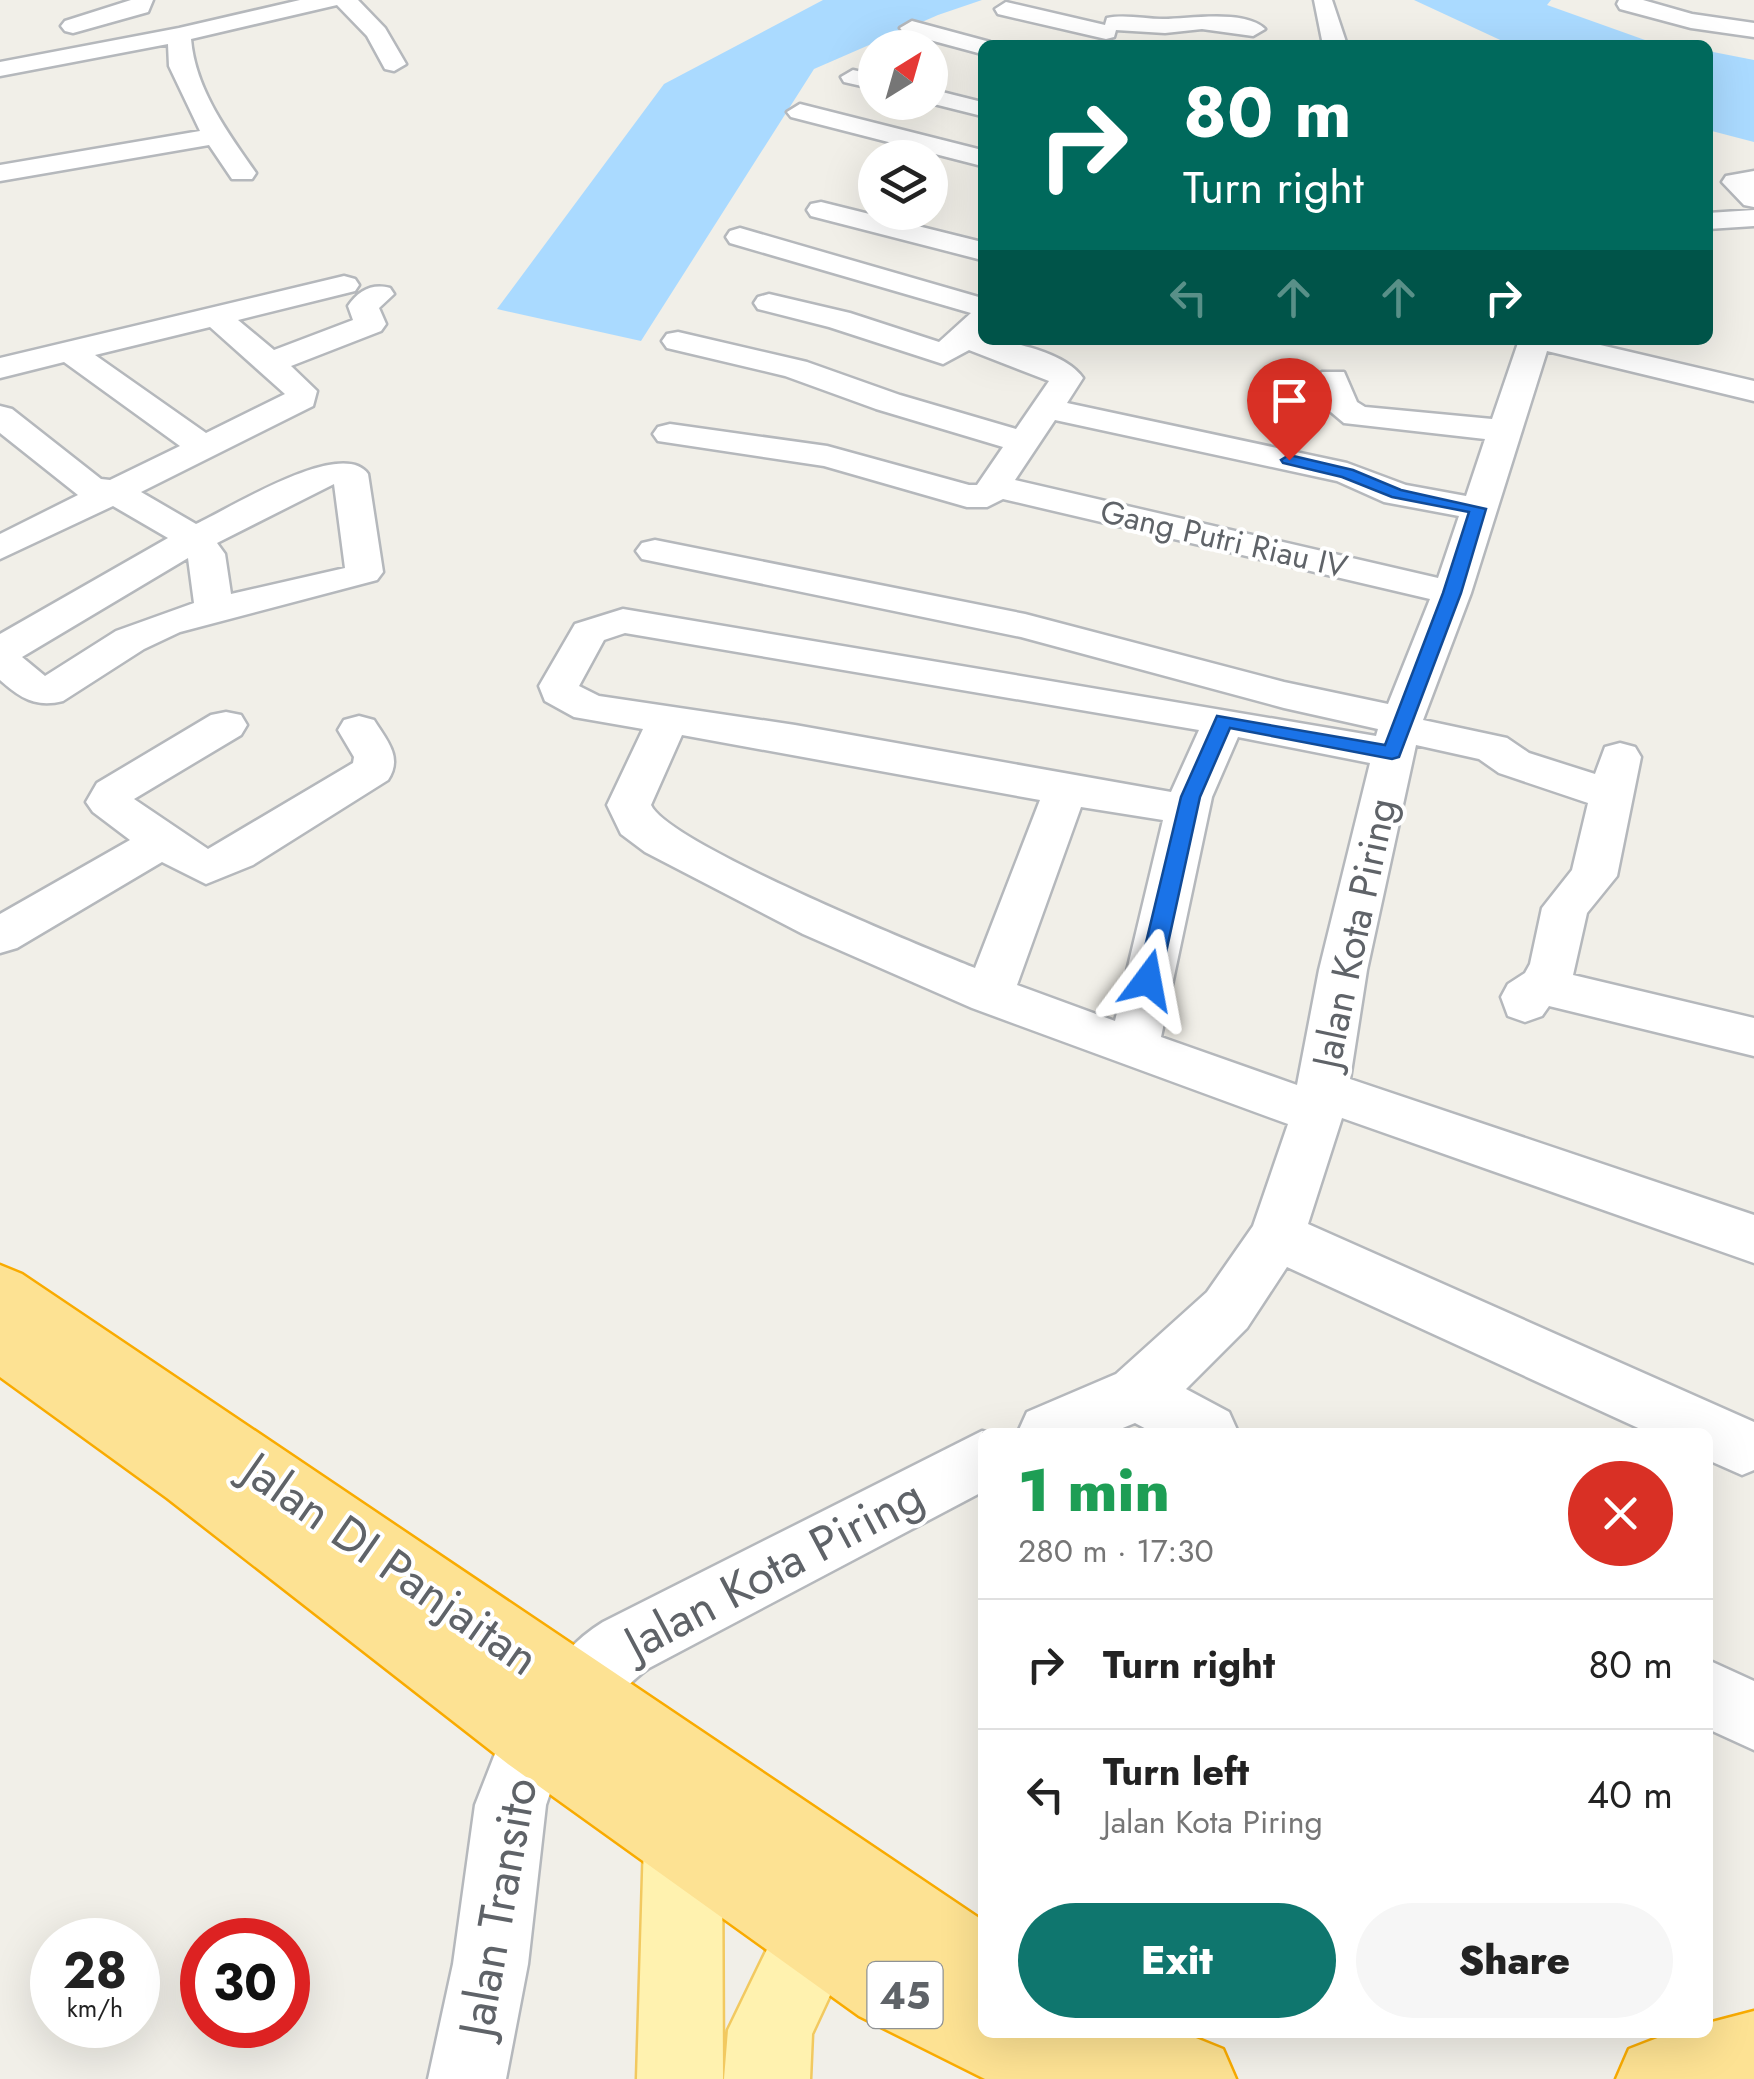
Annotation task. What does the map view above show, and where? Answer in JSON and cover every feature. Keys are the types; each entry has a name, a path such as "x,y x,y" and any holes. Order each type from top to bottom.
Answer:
{"highway":[{"name":"Jalan DI Panjaitan","path":"0,1293 531,1727 767,1860"},
{"name":"Jalan DI Panjaitan","path":"0,1340 191,1476 683,1841 767,1860"},
{"name":"45","path":"767,1860 818,1936 888,1987 978,2031"},
{"name":"45","path":"767,1860 978,1966"},
{"name":"45","path":"992,2038 1076,2079"},
{"path":"1104,2038 1160,2068 1193,2079"},
{"path":"1659,2079 1754,2053"}],"main road":[{"path":"680,2079 683,1841"},
{"name":"45","path":"767,2079 770,2030 818,1936"}],"street":[{"path":"41,34 129,12 140,6 142,0"},
{"path":"0,69 179,35 329,0"},
{"path":"345,0 377,33 394,64"},
{"path":"1105,33 1136,0"},
{"path":"1170,2 1193,4 1196,0"},
{"path":"1006,9 1105,33 1202,22 1254,37 1247,0"},
{"path":"1632,0 1628,4 1648,11 1746,30"},
{"path":"1323,3 1333,40"},
{"path":"260,16 278,40"},
{"path":"912,28 978,46"},
{"path":"179,35 172,68 242,173"},
{"path":"948,100 978,108"},
{"path":"800,112 978,157"},
{"path":"0,172 216,136"},
{"path":"812,138 858,150"},
{"path":"948,174 978,181"},
{"path":"1754,179 1736,182 1754,199"},
{"path":"821,210 978,250"},
{"path":"1713,221 1754,218"},
{"path":"740,238 978,305"},
{"path":"0,368 344,285"},
{"path":"267,364 370,324 363,306 380,294"},
{"path":"769,303 840,320 943,354 974,329"},
{"path":"0,548 100,493 301,399 300,392 217,317"},
{"path":"678,341 796,370 1024,442"},
{"path":"670,434 826,456 967,496 987,496 1066,382 1065,376 1005,345"},
{"name":"Jalan Kota Piring","path":"1057,1428 1137,1392 1186,1352 1226,1310 1277,1236 1320,1102 1343,970 1398,734 1452,593 1535,345"},
{"path":"1558,345 1754,391"},
{"path":"70,352 204,447"},
{"path":"1333,379 1342,407 1356,416 1506,430"},
{"path":"1045,408 1314,466 1397,494 1478,509"},
{"path":"0,416 100,493 193,547 214,609"},
{"path":"325,474 350,474 364,572 350,580 214,609 142,634 48,692 36,690 0,660 4,650 25,636 325,474"},
{"name":"Gang Putri Riau IV","path":"996,486 1452,593"},
{"path":"654,551 987,618 1284,695 1398,734"},
{"path":"968,679 987,618"},
{"path":"1187,809 795,739 589,708 559,692 594,627 622,621 1224,721 1398,734 1492,748 1514,763 1617,776 1594,876 1565,908 1554,966 1534,994 1754,1037"},
{"path":"668,720 630,797 638,823 713,870 848,936 1133,1049 1320,1102 1754,1239"},
{"path":"1133,1049 1187,809 1224,721"},
{"path":"226,725 112,793 108,802 162,842 206,868 238,854 373,770 375,757 358,730"},
{"path":"989,995 1065,790"},
{"path":"0,936 162,842"},
{"path":"1277,1236 1702,1428"},
{"path":"1137,1392 1201,1428"},
{"path":"1713,1433 1742,1446"},
{"name":"Jalan Kota Piring","path":"531,1727 626,1645 978,1462"},
{"path":"1713,1696 1754,1716"},
{"name":"Jalan Transito","path":"467,2079 531,1727"}],"water":[{"path":"823,0 982,0 904,30 858,30 858,50 814,69 641,341 497,309 664,84"},
{"path":"1414,0 1551,0 1547,5 1645,40 1500,40"},
{"path":"1713,52 1754,60 1754,142 1713,131"}],"route":[{"path":"1148,980 1190,797 1224,721 1392,753 1452,593 1478,509 1397,494 1347,474 1289,460"}]}
